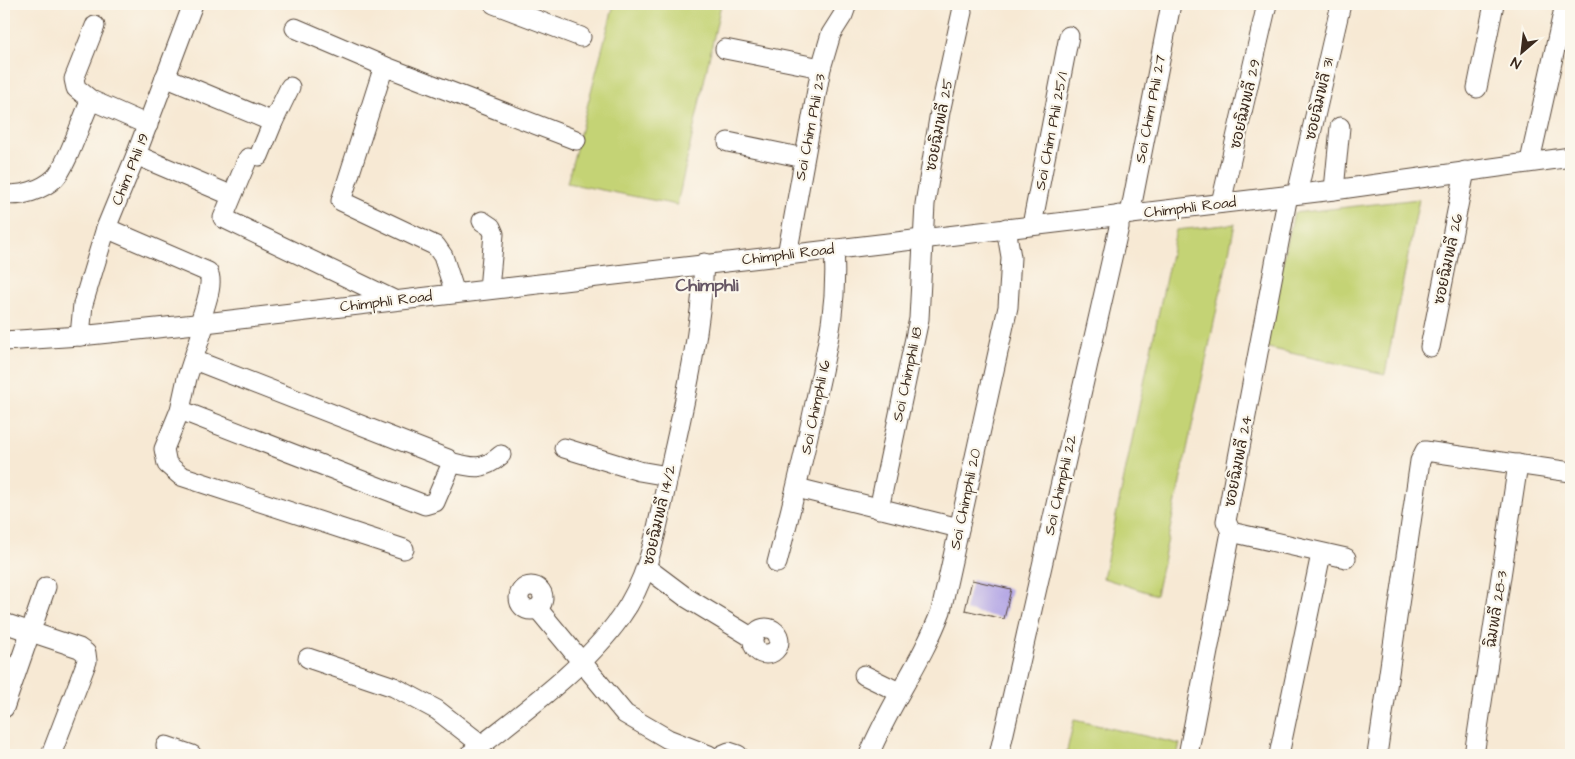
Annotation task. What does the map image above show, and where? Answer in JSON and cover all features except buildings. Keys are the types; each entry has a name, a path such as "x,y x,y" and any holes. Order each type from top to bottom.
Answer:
{"street":[{"name":"Chim Phli 19","path":"80,336 83,304 106,228 148,125 192,4"},
{"path":"494,4 581,37"},
{"name":"Soi Chim Phli 23","path":"787,255 821,68 831,34 843,15 847,4"},
{"name":"Soi Chim Phli 27","path":"1124,214 1171,4"},
{"name":"ซอยฉิมพลี 29","path":"1221,203 1267,4"},
{"name":"ซอยฉิมพลี 31","path":"1293,195 1341,4"},
{"path":"1477,88 1494,4"},
{"path":"1530,161 1565,4"},
{"name":"ซอยฉิมพลี 25","path":"922,238 925,204 940,112 962,12"},
{"path":"95,26 74,79 76,88 91,100 148,125"},
{"path":"295,28 384,66 576,140"},
{"name":"Soi Chim Phli 25/1","path":"1032,225 1070,36"},
{"path":"725,49 821,68"},
{"path":"384,66 341,201 436,246 443,256 455,293"},
{"path":"165,77 273,122"},
{"path":"290,87 223,218 394,300"},
{"path":"4,194 13,196 36,190 56,178 91,100"},
{"path":"1334,190 1340,127"},
{"path":"728,142 804,158"},
{"path":"136,156 228,194"},
{"name":"Chimphli Road","path":"4,341 80,336 202,323 704,263 787,255 1334,190 1530,161 1571,157"},
{"name":"ซอยฉิมพลี 26","path":"1430,347 1465,171"},
{"name":"ซอยฉิมพลี 24","path":"1188,755 1231,532 1227,527 1226,520 1293,195"},
{"name":"Soi Chimphli 22","path":"999,755 1118,232 1124,214"},
{"path":"482,221 490,227 494,234 489,289"},
{"path":"106,228 208,272 209,285 194,360 180,410 164,449 166,464 181,476 404,549"},
{"name":"Soi Chimphli 20","path":"869,755 899,692 930,640 941,611 1008,306 1011,265 1006,228"},
{"name":"Soi Chimphli 18","path":"879,509 919,319 922,299 922,238"},
{"name":"Soi Chimphli 16","path":"777,563 797,488 835,309 834,249"},
{"name":"ซอยฉิมพลี 14/2","path":"475,752 581,663 621,618 647,568 654,546 702,309 704,263"},
{"path":"194,360 450,462 476,467 488,465 501,455"},
{"path":"180,410 425,505 435,502 450,462"},
{"path":"564,448 639,471 668,476"},
{"path":"1377,755 1420,461 1426,451 1437,451 1571,472"},
{"name":"ฉิมพลี 28-3","path":"1474,755 1518,464"},
{"path":"797,488 959,528"},
{"path":"1231,532 1321,554 1346,558"},
{"path":"1279,755 1321,554"},
{"path":"647,568 687,598 753,638"},
{"path":"4,708 46,587"},
{"path":"537,608 624,714 668,739 709,755"},
{"path":"4,623 79,648 86,653 87,661 51,755"},
{"path":"308,658 394,687 437,710 475,752"},
{"path":"864,675 899,692"},
{"path":"166,746 192,755"},
{"path":"722,755 729,752 738,755"}],"green space":[{"path":"614,4 721,4 677,205 567,183"},
{"path":"1419,199 1385,374 1264,347 1294,213"},
{"path":"1235,224 1156,595 1103,578 1176,230"},
{"path":"1074,720 1180,744 1177,755 1066,755"}],"district":[{"name":"Chimphli","path":"707,285"}]}
